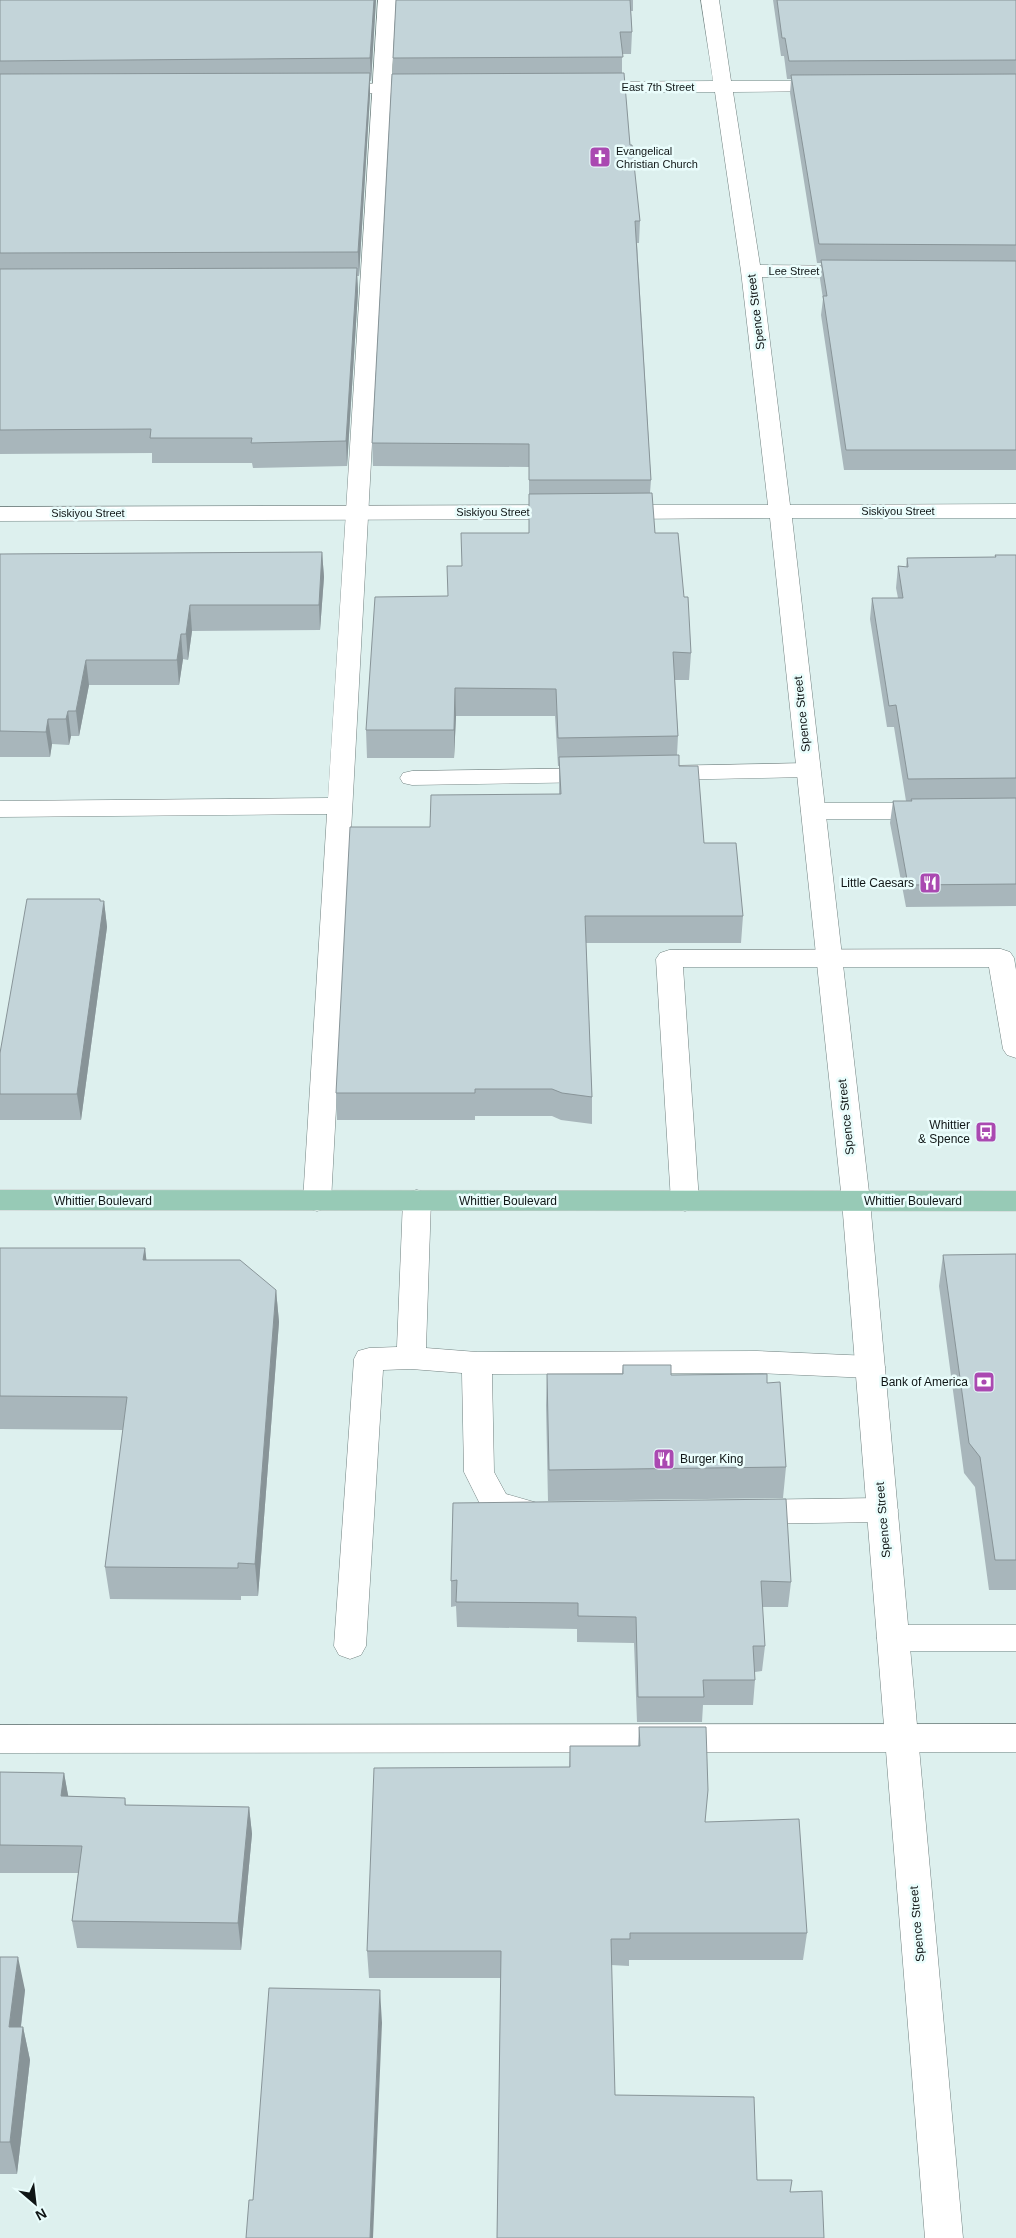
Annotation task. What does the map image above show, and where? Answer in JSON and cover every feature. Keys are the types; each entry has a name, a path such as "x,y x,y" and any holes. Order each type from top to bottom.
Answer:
{"main road":[{"name":"Whittier Boulevard","path":"0,1200 1016,1201"}],"street":[{"path":"317,1201 356,513 361,284 383,88 387,0"},
{"name":"Spence Street","path":"710,0 751,271 780,512 856,1201 944,2238"},
{"name":"East 7th Street","path":"573,87 840,86"},
{"path":"314,89 443,88"},
{"name":"Lee Street","path":"751,271 879,272"},
{"name":"Siskiyou Street","path":"0,514 1016,511"},
{"path":"412,778 808,770"},
{"path":"0,809 340,806"},
{"path":"813,811 948,810"},
{"path":"685,1201 669,959 1001,958 1016,1050"},
{"path":"411,1358 417,1200"},
{"path":"350,1646 369,1359 411,1358 477,1363 757,1362 870,1367"},
{"path":"477,1363 479,1472 495,1503 538,1515 557,1514"},
{"path":"725,1512 882,1510"},
{"path":"893,1638 1016,1638"},
{"path":"0,1739 1016,1738"}],"building":[{"path":"0,0 374,0 370,58 0,61"},
{"path":"396,0 630,0 632,32 620,32 623,57 393,58"},
{"path":"777,0 1016,0 1016,60 789,61 785,38 782,38"},
{"path":"370,73 358,252 0,253 0,74"},
{"path":"624,73 630,145 632,145 640,221 635,221 651,480 529,480 529,444 372,443 392,74"},
{"path":"1016,74 1016,245 819,244 791,75"},
{"path":"821,260 1016,261 1016,450 846,450 823,296 827,296"},
{"path":"357,268 346,441 251,443 252,438 150,438 151,429 0,430 0,269"},
{"path":"652,493 655,533 678,533 684,597 688,597 691,653 673,652 678,736 558,738 556,689 455,688 454,730 366,730 375,597 448,596 447,566 462,566 461,533 529,533 529,494"},
{"path":"322,552 319,605 190,605 186,634 181,634 177,660 86,660 76,711 68,711 66,719 48,719 46,732 0,731 0,554"},
{"path":"995,555 1016,555 1016,778 908,779 896,705 889,706 872,598 903,598 898,566 908,567 907,558 996,557"},
{"path":"679,755 679,766 698,766 704,843 736,843 743,916 585,916 592,1097 562,1093 552,1089 475,1089 475,1093 336,1093 350,827 430,827 431,795 561,794 559,757"},
{"path":"1016,798 1016,884 908,885 893,801 912,801 911,799"},
{"path":"27,899 100,899 100,901 104,901 77,1094 0,1094 0,1053"},
{"path":"0,1248 145,1248 143,1260 240,1260 276,1290 255,1564 238,1563 238,1568 105,1567 127,1397 0,1396"},
{"name":"Bank of America","path":"1016,1254 1016,1560 995,1560 980,1457 969,1443 943,1255"},
{"name":"Burger King","path":"623,1365 671,1365 671,1375 767,1374 767,1383 780,1382 786,1467 549,1470 547,1374 623,1374"},
{"path":"786,1499 791,1582 761,1581 765,1646 753,1646 755,1680 703,1680 704,1697 638,1697 636,1617 578,1616 578,1603 456,1602 457,1580 451,1581 453,1503"},
{"path":"639,1727 706,1727 708,1790 705,1822 799,1819 807,1933 630,1933 630,1939 611,1939 615,2095 754,2097 757,2180 792,2180 790,2192 822,2191 824,2238 497,2238 501,1951 367,1951 374,1768 570,1767 570,1746 640,1746"},
{"path":"0,1772 64,1773 61,1796 125,1798 125,1805 249,1807 238,1923 72,1921 82,1846 0,1845"},
{"path":"0,1957 18,1957 9,2027 23,2027 10,2142 0,2142"},
{"path":"269,1988 380,1990 370,2238 246,2238 249,2200 253,2200"}],"place":[{"name":"Evangelical Christian Church","path":"600,157"},
{"name":"Little Caesars","path":"930,883"},
{"name":"Whittier & Spence","path":"986,1132"},
{"name":"Bank of America","path":"984,1382"},
{"name":"Burger King","path":"664,1459"}]}
